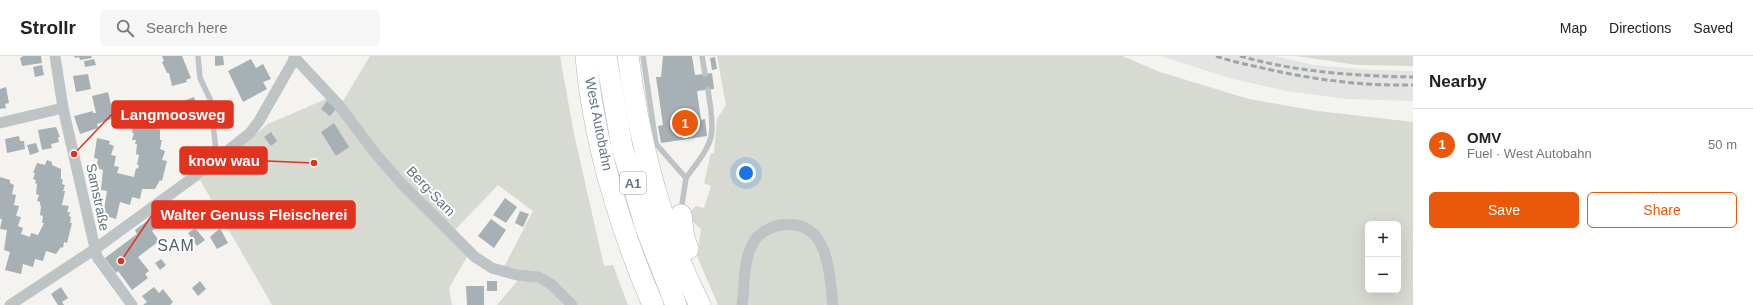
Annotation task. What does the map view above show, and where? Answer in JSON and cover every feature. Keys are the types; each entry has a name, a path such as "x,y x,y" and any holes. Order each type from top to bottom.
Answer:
{"highway":[{"path":"572,56 580,103 598,131"},
{"name":"West Autobahn","path":"586,56 598,131 616,206 638,269 653,305"},
{"name":"West Autobahn","path":"606,56 622,147 646,228 676,305"},
{"path":"628,56 636,109 652,176 669,231 700,305"},
{"path":"681,215 684,238 702,289 705,305"}],"street":[{"name":"Samstraße","path":"55,56 63,108 95,249"},
{"name":"Samstraße","path":"10,305 74,267 95,249 217,160 250,133 295,57"},
{"name":"Berg-Sam","path":"295,57 338,104 375,153 401,183 475,257 492,268 517,275 538,277 552,284 572,305"},
{"path":"0,123 63,108"},
{"path":"742,305 746,267 752,244 760,234 771,228 794,225 806,229 814,234 826,252 833,305"},
{"path":"95,249 102,268 132,305"}],"lane":[{"path":"198,56 200,78 210,99 217,160"},
{"path":"643,56 656,144 686,178"},
{"path":"702,56 705,74"},
{"path":"681,215 686,178 706,148 711,136 711,114 708,90"}],"shaded area":[{"path":"370,56 560,56 574,134 604,266 613,265 628,305 497,305 518,280 504,267 533,211 498,185 454,231 468,255 449,288 452,305 272,305 200,180 268,124 326,99 343,101"},
{"path":"717,56 1122,56 1160,72 1249,99 1318,111 1413,122 1413,305 718,305 697,256 701,229 688,218 691,211 696,206 704,208 711,186 704,183 711,153 714,153 717,119 726,105"},
{"path":"1161,56 1275,56 1314,65 1373,70 1413,71 1413,101 1346,99 1286,91 1229,78"},
{"path":"1296,56 1413,56 1413,66 1357,65"}],"building":[{"path":"23,56 41,56 42,63 22,66 20,58"},
{"path":"74,56 91,56 92,58 80,60 79,57 75,58"},
{"path":"162,56 182,56 191,78 186,80 187,82 172,86 169,73 167,73 162,62 164,61"},
{"path":"215,56 223,56 224,65 215,66"},
{"path":"663,56 692,56 695,75 712,73 714,89 697,91 701,120 705,119 707,136 661,143 658,126 663,125 656,77 661,77"},
{"path":"715,57 717,69 712,70 710,58"},
{"path":"94,59 96,65 85,67 84,61"},
{"path":"251,59 256,68 263,64 271,79 263,82 267,89 243,102 228,71"},
{"path":"42,65 44,75 35,77 33,67"},
{"path":"88,74 91,89 76,92 73,76"},
{"path":"6,87 9,103 5,104 6,108 0,109 0,89"},
{"path":"108,92 114,118 97,124 98,128 80,134 74,116 93,111 93,113 96,113 92,96"},
{"path":"194,97 201,115 186,121 184,118 183,119 178,103"},
{"path":"327,101 336,109 330,116 321,109"},
{"path":"334,123 349,147 336,156 321,132"},
{"path":"137,124 160,129 160,140 162,140 160,149 165,151 162,160 167,161 162,181 160,180 155,189 142,189 140,199 132,197 130,205 120,202 116,219 103,215 107,191 101,190 103,170 96,168 98,159 94,158 97,138 110,141 109,144 114,146 111,155 116,156 114,166 119,167 117,173 134,177 136,168 138,169 139,165 137,165 139,155 136,154 137,144 135,144 136,140 132,140 134,133 132,133 133,126 136,127"},
{"path":"56,127 60,137 58,137 59,142 51,144 52,148 42,150 38,130"},
{"path":"271,132 277,141 271,146 264,137"},
{"path":"19,136 20,141 24,141 25,149 7,153 5,139"},
{"path":"36,143 39,152 30,155 27,145"},
{"path":"47,160 52,162 52,165 61,169 61,179 63,180 62,184 65,185 62,205 69,206 67,212 70,212 70,223 72,223 67,243 64,242 63,248 61,247 56,254 46,251 43,261 35,259 33,267 23,264 21,274 5,270 10,252 4,250 7,230 0,229 2,219 0,219 0,177 10,180 10,183 14,185 12,194 16,195 14,205 19,206 16,216 21,217 18,226 23,228 21,234 30,237 31,233 38,235 44,223 42,223 43,216 40,215 41,206 40,202 37,201 39,195 36,194 37,184 35,183 36,180 33,179 35,173 33,173 37,163 45,165"},
{"path":"505,198 517,207 506,223 493,215"},
{"path":"520,211 529,214 523,227 515,223"},
{"path":"154,216 161,225 152,231 159,241 138,257 149,271 145,274 148,278 132,290 118,271 116,273 105,258 137,234 135,230"},
{"path":"491,219 506,230 494,248 478,236"},
{"path":"195,228 205,240 197,246 188,233"},
{"path":"220,228 228,243 217,249 210,237"},
{"path":"161,259 166,265 160,270 155,263"},
{"path":"200,281 206,289 198,296 192,288"},
{"path":"487,281 497,281 497,291 487,291"},
{"path":"466,286 484,286 484,305 467,305"},
{"path":"61,287 68,298 62,302 64,305 58,305 51,294"},
{"path":"154,287 159,293 163,289 173,302 170,305 143,305 147,302 142,296"}],"railway":[{"path":"1216,56 1235,62 1321,79 1358,83 1413,85"},
{"path":"1240,56 1282,66 1326,72 1369,76 1413,77"}],"place":[{"name":"OMV","path":"685,123"},
{"name":"Langmoosweg","path":"74,154"},
{"name":"know wau","path":"314,163"},
{"name":"Walter Genuss Fleischerei","path":"121,261"}],"district":[{"name":"SAM","path":"176,245"}]}
